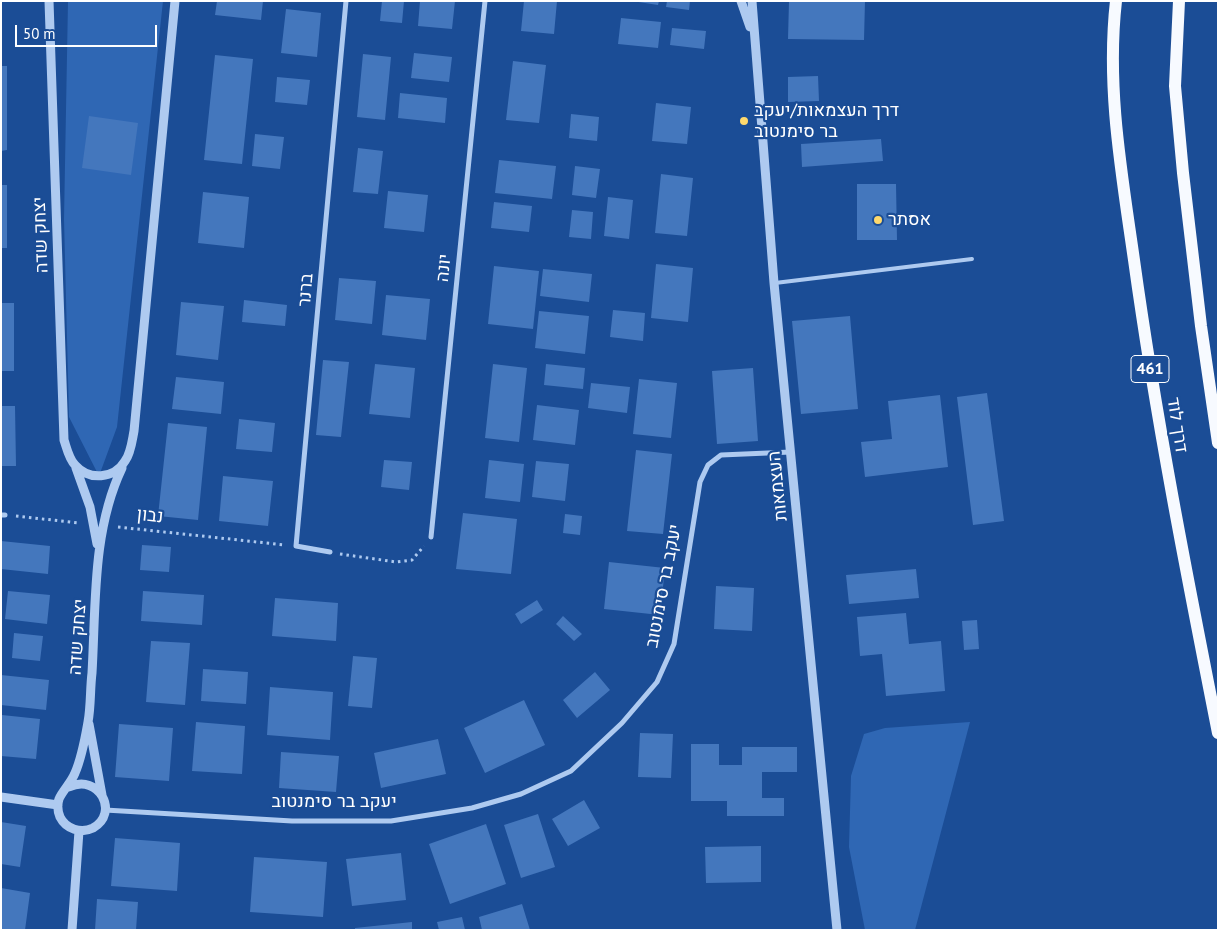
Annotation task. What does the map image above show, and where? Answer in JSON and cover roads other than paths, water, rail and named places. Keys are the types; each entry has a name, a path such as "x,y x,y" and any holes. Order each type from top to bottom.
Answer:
{"main road":[{"name":"דרך לוד","path":"1116,1 1112,38 1113,80 1120,162 1170,490 1218,733"},
{"path":"1179,1 1175,86 1182,173 1218,444"}],"street":[{"name":"יצחק שדה","path":"49,1 64,440 99,525 99,557 88,719 76,772 69,787"},
{"name":"יצחק שדה","path":"99,525 125,462 134,431 175,1"},
{"name":"ברנר","path":"330,552 296,546 346,1"},
{"name":"יונה","path":"431,537 485,1"},
{"name":"העצמאות","path":"742,1 753,39"},
{"name":"העצמאות","path":"752,1 753,39 774,283 837,930"},
{"name":"יעקב בר סימנטוב","path":"105,810 292,820 391,821 472,808 521,794 571,771 622,722 657,682 674,644 700,482 708,465 722,455 791,452"},
{"path":"74,465 82,472 93,476 106,476 117,471 125,462"},
{"name":"יצחק שדה","path":"88,719 102,794"},
{"path":"82,783 90,785 102,794 105,810 99,823 93,828 79,831 72,829 61,819 58,805 63,792 69,787 82,783"},
{"path":"1,797 58,805"},
{"path":"72,930 79,831"}],"lane":[{"path":"774,283 972,259"}],"place":[{"name":"דרך העצמאות/יעקב בר סימנטוב","path":"744,121"},
{"name":"אסתר","path":"878,220"}]}
